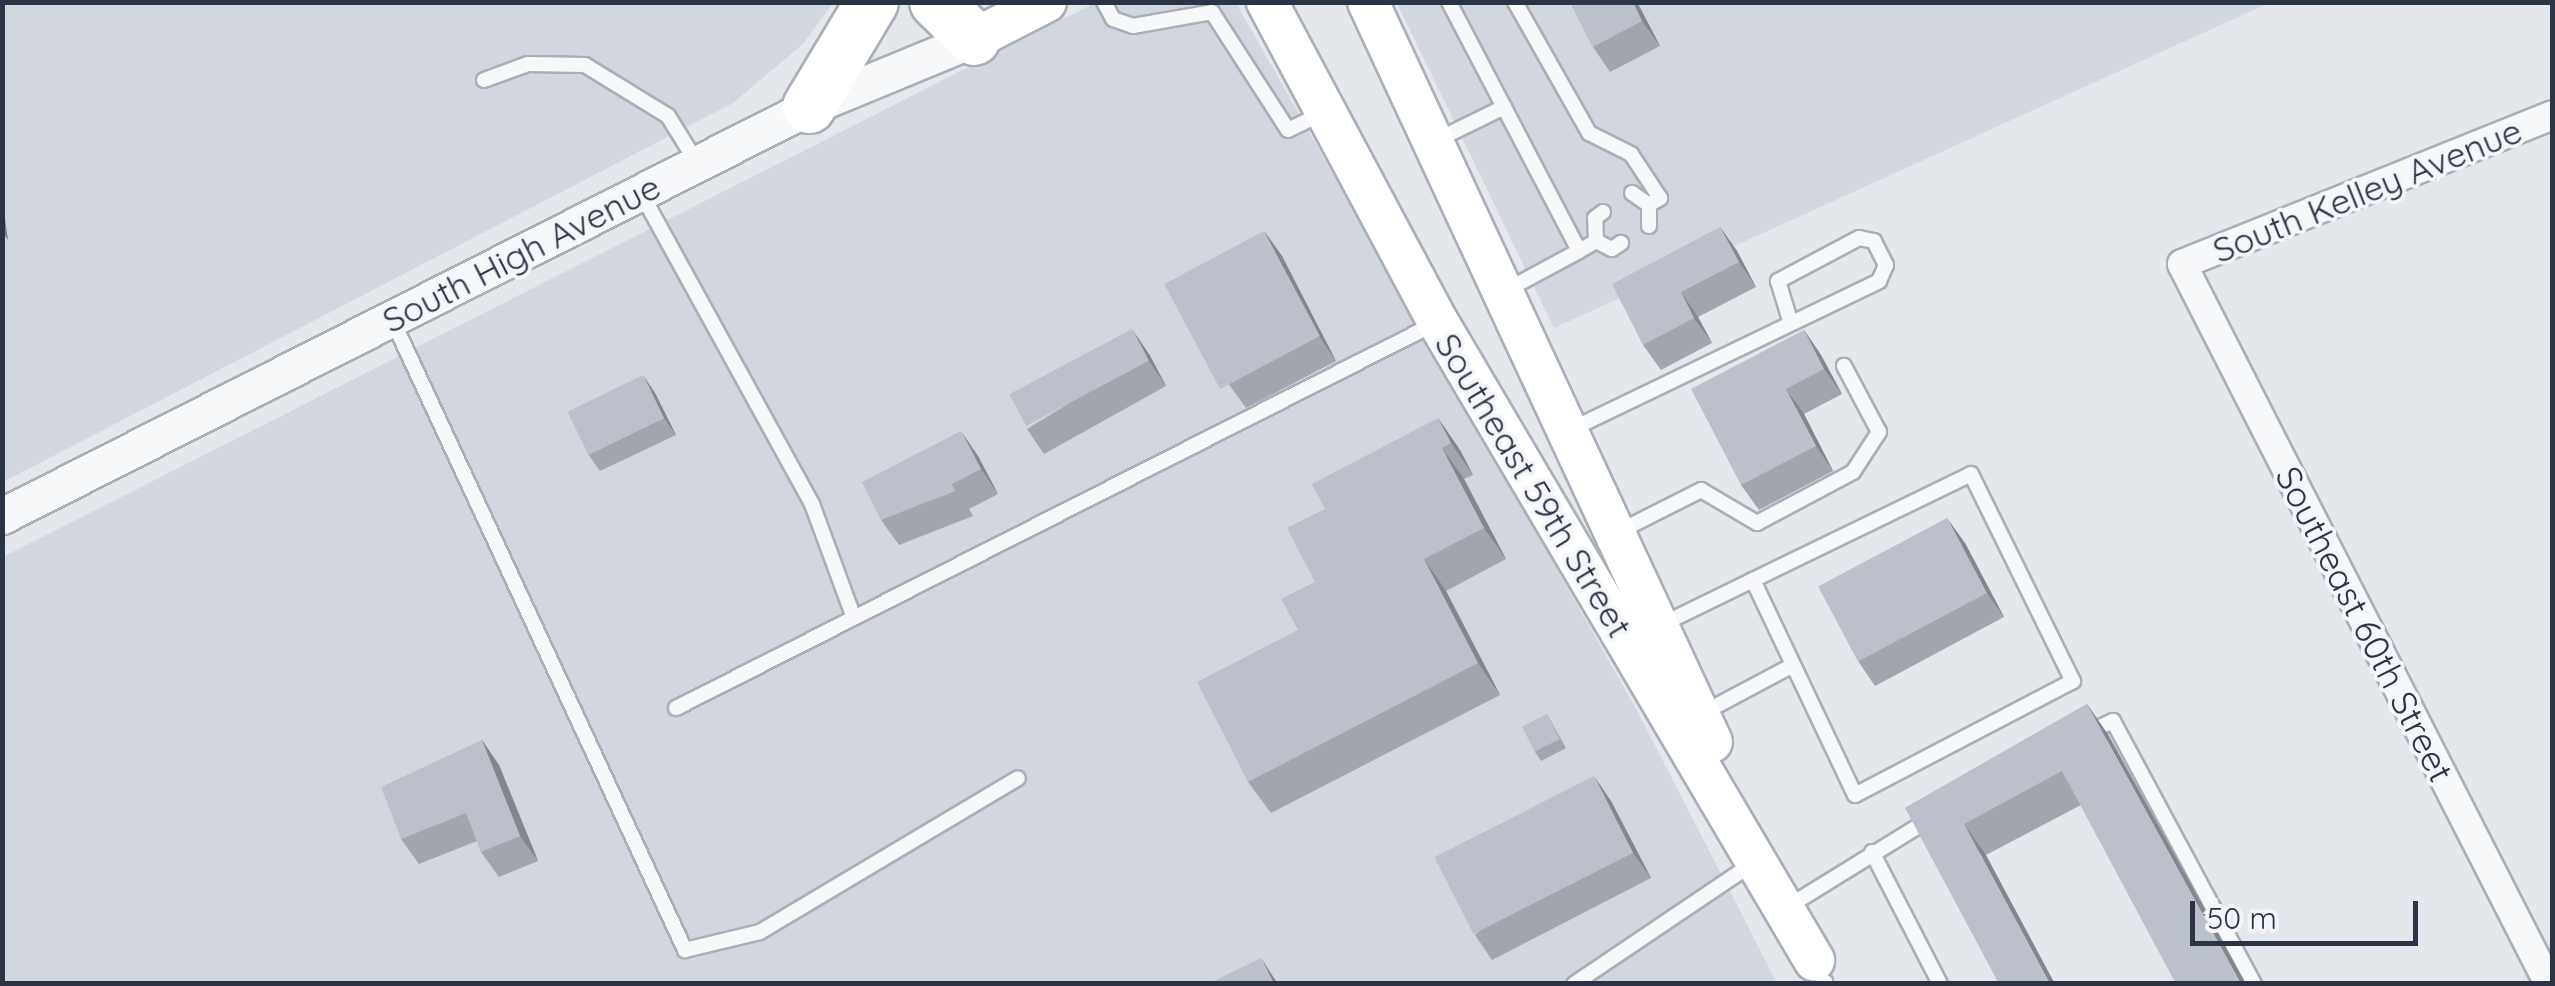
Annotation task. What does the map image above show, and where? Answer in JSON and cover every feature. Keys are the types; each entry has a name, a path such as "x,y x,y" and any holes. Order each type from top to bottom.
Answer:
{"highway":[{"path":"809,107 872,2"},
{"path":"936,2 974,40"}],"main road":[{"name":"South High Avenue","path":"974,40 1046,2"},
{"name":"Southeast 59th Street","path":"1268,2 1438,322 1822,977"},
{"name":"Southeast 59th Street","path":"1368,2 1822,977"}],"street":[{"name":"South High Avenue","path":"2,516 809,107 974,40"},
{"name":"South Kelley Avenue","path":"2182,264 2552,115"},
{"name":"Southeast 60th Street","path":"2182,264 2549,984"}],"lane":[{"path":"1104,2 1113,19 1133,26 1212,12 1288,130 1326,112"},
{"path":"1449,2 1465,20 1521,125 1579,251"},
{"path":"1516,2 1518,21 1549,78 1569,97 1589,133 1631,154 1660,198 1649,204"},
{"path":"484,80 528,64 585,65 668,116 698,164"},
{"path":"1554,106 1569,97"},
{"path":"1433,142 1506,103"},
{"path":"641,193 812,504 854,618"},
{"path":"1632,193 1649,204"},
{"path":"1649,204 1649,226"},
{"path":"1596,241 1594,218 1604,212"},
{"path":"1567,431 1788,318 1803,319 1879,281 1886,265 1874,242 1859,238 1778,281 1788,318"},
{"path":"1503,293 1596,241 1621,243"},
{"path":"392,318 685,950 760,932 1018,778"},
{"path":"676,708 1438,322"},
{"path":"1615,534 1701,490 1757,523 1853,472 1879,432 1844,366"},
{"path":"1658,626 1971,474 2073,681 1855,795 1753,580"},
{"path":"1699,715 1793,665"},
{"path":"2070,742 2114,721 2254,984"},
{"path":"1788,906 1952,806"},
{"path":"1872,852 1940,984"},
{"path":"1574,984 1756,862"}],"shaded area":[{"path":"1097,2 1236,3 1639,714 1777,983 3,984 3,557"},
{"path":"3,3 833,3 803,44 733,103 3,482"},
{"path":"1397,3 2269,3 1554,328"}],"building":[{"path":"1570,2 1633,2 1642,21 1593,47"},
{"path":"1720,227 1739,262 1681,292 1694,318 1643,345 1612,284"},
{"path":"1264,231 1320,336 1220,389 1164,284"},
{"path":"1132,329 1149,361 1026,426 1009,394"},
{"path":"1804,330 1824,369 1786,389 1816,446 1741,485 1691,389"},
{"path":"643,375 664,418 589,455 568,412"},
{"path":"1438,418 1451,443 1442,448 1484,528 1424,559 1478,663 1248,782 1197,682 1298,630 1281,599 1315,582 1287,528 1325,509 1312,484"},
{"path":"961,431 981,469 952,484 955,491 881,520 862,482"},
{"path":"1947,518 1987,593 1858,662 1818,587"},
{"path":"2087,704 2241,984 2176,984 2062,771 1964,824 2050,984 1999,984 1905,808"},
{"path":"1547,714 1560,739 1535,752 1522,727"},
{"path":"482,740 520,836 481,852 466,813 401,839 381,787"},
{"path":"1594,776 1633,853 1474,934 1435,857"},
{"path":"1261,958 1274,984 1208,984"}]}
